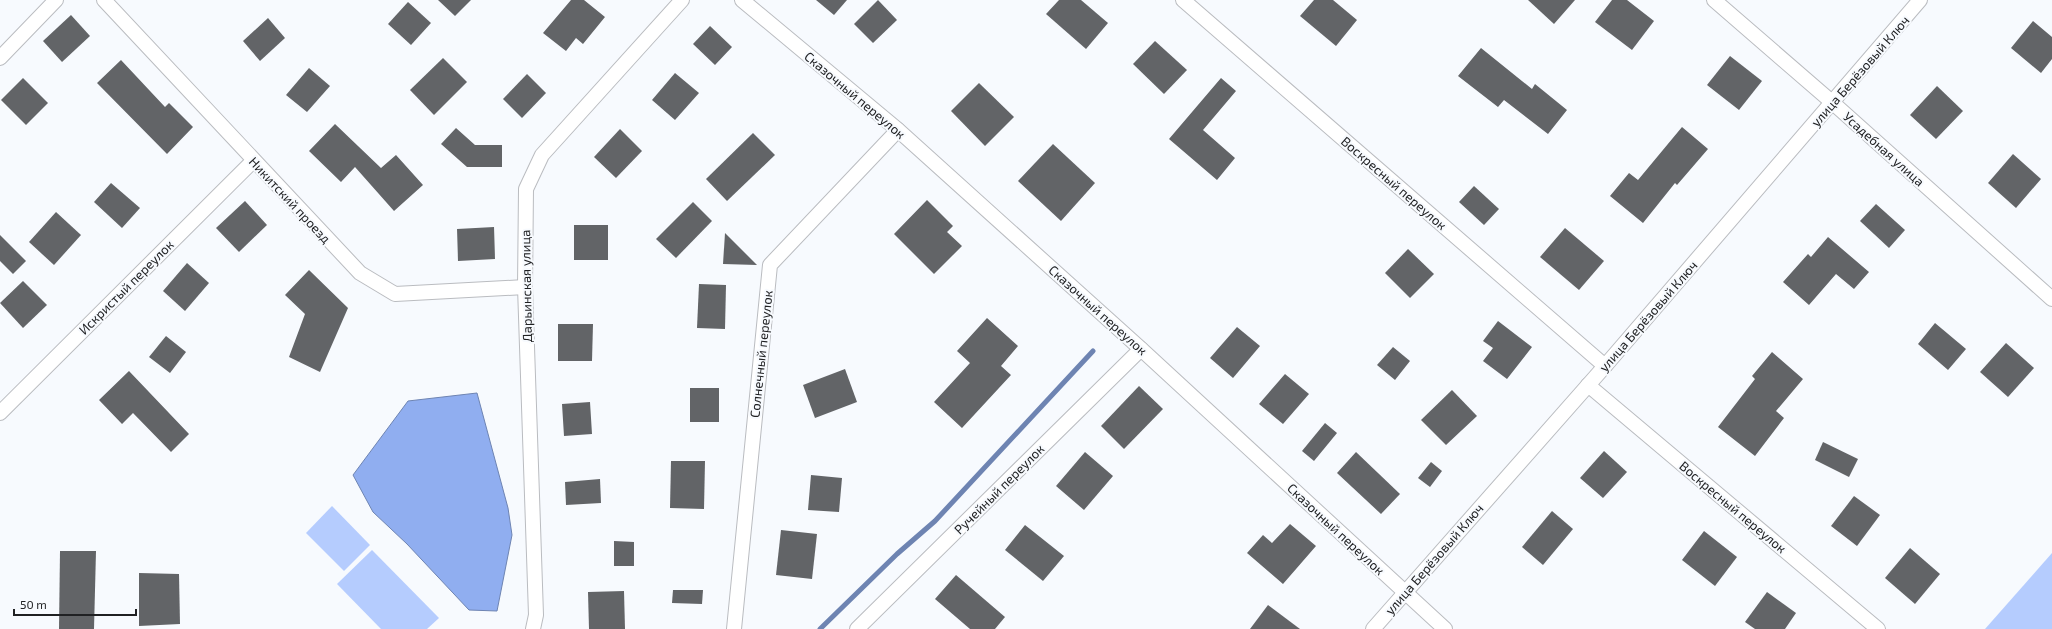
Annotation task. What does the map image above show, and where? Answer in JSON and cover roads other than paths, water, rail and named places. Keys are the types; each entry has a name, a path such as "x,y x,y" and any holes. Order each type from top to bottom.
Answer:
{"street":[{"path":"0,58 56,0"},
{"name":"Никитский проезд","path":"104,0 253,161 360,273 395,294 525,287"},
{"name":"Дарьинская улица","path":"533,629 536,615 525,287 526,189 542,155 682,0"},
{"name":"Сказочный переулок","path":"742,0 898,130 1141,348 1445,629"},
{"name":"Воскресный переулок","path":"1183,0 1605,366"},
{"name":"Усадебная улица","path":"1714,0 2052,299"},
{"name":"улица Берёзовый Ключ","path":"1373,629 1605,366 1920,0"},
{"name":"Солнечный переулок","path":"734,629 770,265 898,130"},
{"name":"Искристый переулок","path":"0,413 253,161"},
{"name":"Ручейный переулок","path":"857,629 1141,348"},
{"name":"Воскресный переулок","path":"1588,385 1878,629"}],"waterway":[{"path":"820,629 897,554 935,521 1093,351"}]}
